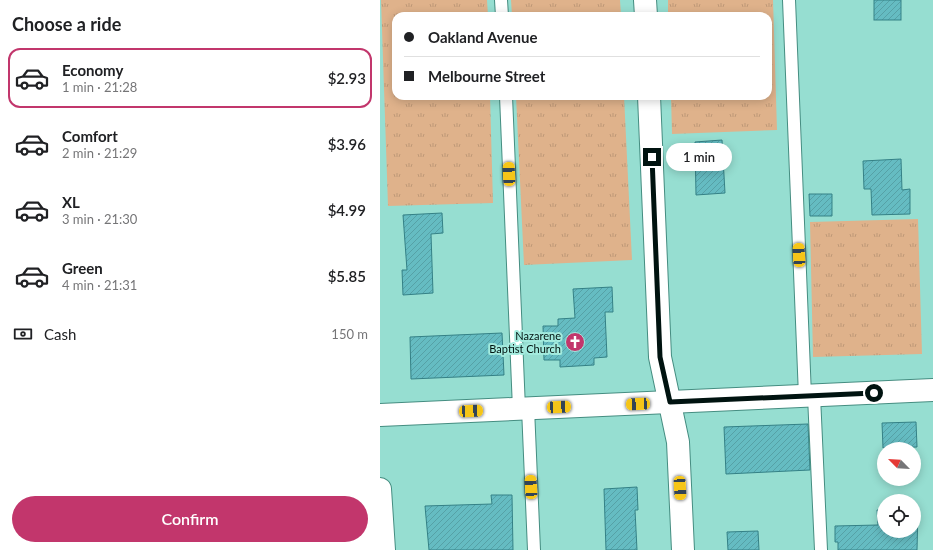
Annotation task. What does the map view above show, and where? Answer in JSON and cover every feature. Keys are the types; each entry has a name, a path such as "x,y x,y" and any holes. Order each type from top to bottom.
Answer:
{"street":[{"path":"645,0 646,12"},
{"path":"649,100 660,357 678,442 683,550"},
{"path":"380,415 933,390"},
{"path":"380,489 384,550"}],"lane":[{"path":"501,0 502,12"},
{"path":"789,0 810,396 821,550"},
{"path":"506,100 523,409 534,550"}],"green space":[{"path":"381,0 487,0 488,12 392,12 392,100 490,100 493,203 388,206"},
{"path":"511,0 620,0 621,12 512,12"},
{"path":"668,0 773,0 777,130 672,134 671,100 772,100 772,12 668,12"},
{"path":"516,100 624,100 632,260 524,265"},
{"path":"918,219 922,354 813,357 810,222"}],"building":[{"path":"874,0 901,0 901,20 874,20"},
{"path":"722,140 725,193 696,195 695,142"},
{"path":"901,159 902,190 910,189 910,214 872,215 871,189 864,189 863,161"},
{"path":"809,194 832,194 832,216 810,216"},
{"path":"442,213 443,233 431,234 433,293 403,295 402,270 407,270 403,215"},
{"name":"Nazarene Baptist Church","path":"612,287 613,312 605,312 607,357 594,358 594,365 560,367 560,360 544,360 543,326 558,326 558,319 575,318 573,289"},
{"path":"502,333 504,375 411,379 410,337"},
{"path":"916,422 917,442 883,442 882,423"},
{"path":"808,424 810,470 726,474 724,427"},
{"path":"637,487 638,510 635,510 637,550 606,550 604,489"},
{"path":"491,495 512,495 513,550 429,550 425,506 492,504"},
{"path":"877,525 877,538 917,538 917,550 838,550 838,542 835,542 835,526"},
{"path":"758,531 759,550 728,550 727,532"}],"place":[{"name":"Nazarene Baptist Church","path":"575,342"}],"route":[{"path":"652,157 660,357 670,402 874,393"}]}
